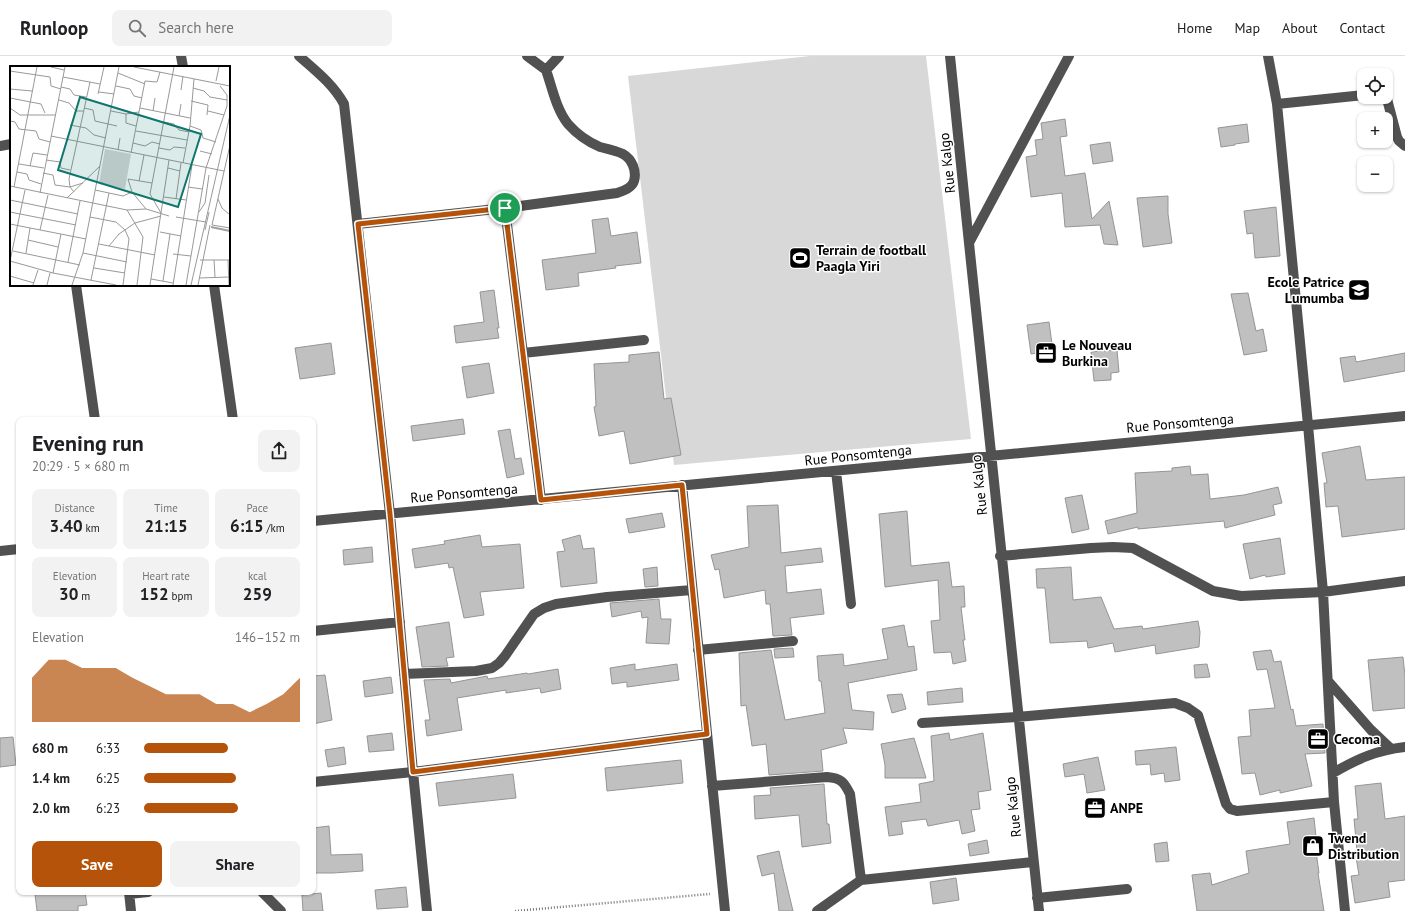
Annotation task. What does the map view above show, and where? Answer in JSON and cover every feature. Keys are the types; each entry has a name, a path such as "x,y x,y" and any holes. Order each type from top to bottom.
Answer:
{"street":[{"path":"181,56 182,66"},
{"path":"300,56 328,81 344,104 390,514 427,911"},
{"path":"358,224 505,208 625,191 634,181 634,168 630,160 624,154 598,146 582,137 568,124 560,112 546,70 527,56"},
{"path":"546,70 559,56"},
{"name":"Rue Kalgo","path":"950,56 980,340 1000,556 1039,911"},
{"path":"969,243 1069,56"},
{"path":"1268,56 1277,104 1308,425 1323,592 1334,802 1345,911"},
{"path":"1277,104 1357,96"},
{"path":"1388,104 1397,137 1405,146"},
{"path":"0,146 10,144"},
{"path":"505,208 541,500"},
{"path":"76,286 95,417"},
{"path":"214,286 233,417"},
{"path":"523,353 644,340"},
{"name":"Rue Ponsomtenga","path":"316,521 1405,416"},
{"path":"836,471 851,604"},
{"path":"682,485 725,911"},
{"path":"1000,556 1091,548 1133,548 1214,591 1241,596 1323,592 1405,581"},
{"path":"0,551 16,549"},
{"path":"404,674 476,671 492,668 505,656 534,614 544,608 556,604 607,597 692,590"},
{"path":"316,631 400,622"},
{"path":"698,650 793,641"},
{"path":"1328,681 1370,730 1390,748"},
{"path":"922,723 1017,717 1175,703 1188,708 1198,715 1226,804 1230,809 1237,811 1334,802"},
{"path":"316,782 413,772 707,734"},
{"path":"1332,773 1370,753 1390,748 1405,747"},
{"path":"712,786 827,777 837,778 845,784 850,794 861,880"},
{"path":"817,911 861,880 1033,862"},
{"path":"1037,898 1127,889"},
{"path":"129,895 130,911"},
{"path":"265,895 281,911"}],"path":[{"path":"515,911 723,893"}],"shaded area":[{"name":"Terrain de football Paagla Yiri","path":"810,56 926,56 971,439 674,465 628,76"}],"building":[{"path":"1065,119 1067,136 1060,137 1065,176 1085,173 1092,219 1109,201 1118,245 1104,244 1100,225 1065,227 1062,193 1031,197 1026,157 1037,155 1035,140 1043,139 1041,123"},
{"path":"1247,124 1249,142 1221,147 1218,128"},
{"path":"1110,142 1113,161 1093,164 1090,145"},
{"path":"1168,196 1168,214 1172,243 1143,247 1137,198"},
{"path":"1276,207 1280,256 1255,258 1253,233 1247,234 1244,211"},
{"path":"608,218 611,236 637,232 641,263 578,273 579,286 546,290 542,260 596,253 592,220"},
{"path":"494,290 499,338 456,343 454,326 484,322 480,292"},
{"path":"1248,293 1256,331 1263,329 1267,351 1244,355 1231,294"},
{"path":"1049,322 1053,351 1031,354 1027,325"},
{"path":"331,343 335,374 300,379 295,348"},
{"path":"1117,350 1119,372 1111,373 1111,380 1094,381 1091,352"},
{"path":"659,352 664,399 671,398 681,455 630,464 624,431 599,436 594,407 596,406 594,364 629,362 629,355"},
{"path":"1405,353 1405,371 1344,382 1340,358 1355,356 1356,362"},
{"path":"489,363 494,393 467,398 462,367"},
{"path":"463,419 465,434 413,441 411,426"},
{"path":"510,429 515,459 521,458 524,474 507,478 498,431"},
{"path":"1360,446 1366,480 1405,477 1405,529 1342,537 1338,506 1326,507 1324,483 1327,483 1322,453"},
{"path":"1190,466 1191,475 1208,474 1210,499 1244,495 1278,487 1282,503 1273,505 1275,515 1225,528 1224,521 1138,529 1138,527 1108,534 1105,521 1137,513 1135,473 1172,471 1172,468"},
{"path":"1082,495 1089,529 1072,533 1065,498"},
{"path":"778,505 781,553 821,548 823,562 785,566 787,593 821,589 824,614 790,618 792,635 773,636 770,604 766,604 765,590 724,598 719,569 715,570 711,555 749,547 747,506"},
{"path":"907,511 911,566 949,562 952,587 964,586 965,607 961,607 966,661 953,664 951,652 934,653 931,621 940,620 938,580 885,587 879,514"},
{"path":"662,513 665,527 629,533 626,519"},
{"path":"480,535 482,547 520,544 524,588 480,592 484,615 464,618 453,567 449,568 448,563 415,568 412,549 445,544 444,541"},
{"path":"580,535 583,549 594,548 597,583 561,587 557,552 565,551 562,540"},
{"path":"1280,538 1285,574 1266,577 1265,575 1250,579 1243,544"},
{"path":"372,547 373,562 344,565 343,550"},
{"path":"657,567 658,586 645,587 643,569"},
{"path":"1071,567 1073,600 1101,597 1114,629 1142,626 1143,629 1198,621 1200,632 1199,647 1156,654 1155,645 1115,652 1113,643 1088,648 1087,641 1050,643 1045,588 1037,588 1036,569"},
{"path":"659,599 661,619 671,619 669,644 646,643 648,617 642,618 641,611 612,617 610,603"},
{"path":"449,622 454,657 446,658 448,666 422,667 416,627"},
{"path":"904,625 908,647 914,646 917,670 848,683 852,710 874,712 873,730 843,728 847,743 821,750 823,771 769,775 766,744 752,746 746,705 741,706 739,653 771,650 785,720 825,713 821,681 819,681 817,656 843,654 844,666 888,659 882,629"},
{"path":"793,648 794,657 775,658 774,649"},
{"path":"1271,650 1274,662 1281,661 1291,710 1293,709 1296,726 1323,724 1325,753 1305,754 1312,786 1280,793 1280,790 1260,795 1255,773 1242,774 1238,737 1251,736 1249,710 1275,708 1267,669 1257,670 1253,652"},
{"path":"1403,657 1405,676 1405,708 1373,711 1368,660"},
{"path":"635,664 635,670 677,664 679,680 627,687 627,682 612,684 610,668"},
{"path":"1207,664 1210,677 1195,678 1194,665"},
{"path":"558,669 561,689 541,693 540,688 506,693 506,690 457,698 462,730 427,736 425,720 430,720 424,680 450,679 451,683 487,676 488,679"},
{"path":"325,675 332,720 316,723 316,676"},
{"path":"391,677 393,693 365,697 363,681"},
{"path":"962,688 963,702 928,705 927,692"},
{"path":"902,694 906,709 892,713 887,695"},
{"path":"392,733 394,750 369,752 367,736"},
{"path":"949,733 950,740 983,733 991,790 978,792 980,809 971,810 975,831 962,834 959,820 928,826 926,819 901,822 903,834 889,836 885,807 921,802 919,784 934,781 931,736"},
{"path":"13,737 16,765 0,767 0,738"},
{"path":"914,738 926,778 885,778 885,765 881,744"},
{"path":"344,747 346,764 328,767 325,750"},
{"path":"1176,747 1180,780 1165,782 1164,773 1151,775 1150,764 1136,765 1135,751"},
{"path":"1098,757 1105,790 1087,793 1084,774 1065,777 1063,764"},
{"path":"681,760 683,783 607,791 605,768"},
{"path":"513,774 516,798 439,806 436,783"},
{"path":"1381,783 1385,819 1405,816 1405,880 1388,882 1390,897 1355,903 1351,876 1359,875 1355,851 1357,851 1354,819 1358,819 1355,786"},
{"path":"824,784 827,824 829,824 831,843 802,847 799,815 755,819 754,796 771,795 770,788"},
{"path":"1314,818 1316,837 1314,837 1324,911 1197,911 1192,875 1210,873 1212,885 1249,873 1246,851 1290,844 1287,822"},
{"path":"329,826 331,855 362,854 363,871 316,873 316,828"},
{"path":"987,840 989,853 970,856 968,844"},
{"path":"1167,842 1169,861 1156,862 1154,844"},
{"path":"779,851 793,911 779,911 774,873 762,876 757,856"},
{"path":"956,878 959,900 933,904 930,882"},
{"path":"406,887 408,907 377,909 375,890"},
{"path":"321,893 323,911 303,911 302,895 316,895 316,894"},
{"path":"35,895 85,895 87,905 78,906 78,911 37,911"}],"place":[{"name":"Terrain de football Paagla Yiri","path":"800,258"},
{"name":"Ecole Patrice Lumumba","path":"1359,290"},
{"name":"Le Nouveau Burkina","path":"1046,353"},
{"name":"Cecoma","path":"1318,739"},
{"name":"ANPE","path":"1095,808"},
{"name":"Twend Distribution","path":"1313,846"}],"route":[{"path":"505,208 541,500 682,485 707,734 413,772 390,514 358,224 505,208"}]}
